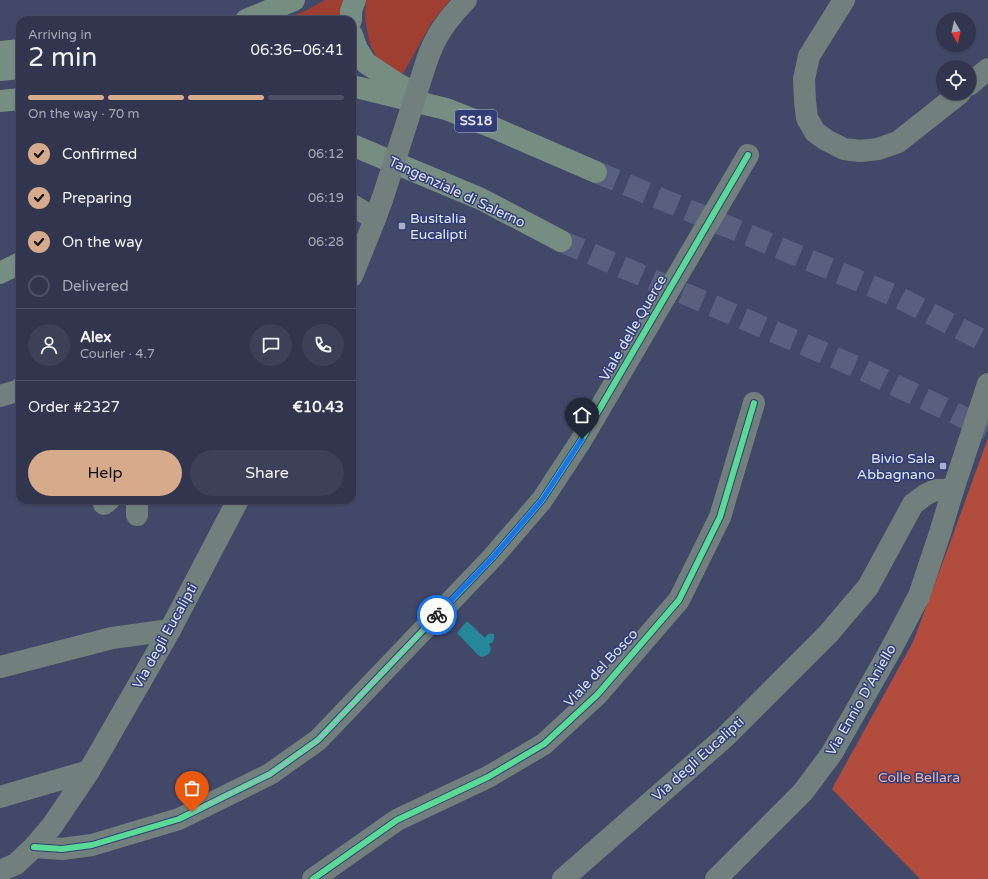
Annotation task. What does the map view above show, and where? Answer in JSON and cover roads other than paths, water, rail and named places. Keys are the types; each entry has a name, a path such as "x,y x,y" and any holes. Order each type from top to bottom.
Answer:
{"highway":[{"path":"256,16 294,0"},
{"path":"351,16 351,11 355,0"},
{"path":"356,46 366,63 396,83 446,109"},
{"path":"0,52 16,50"},
{"path":"0,70 16,68"},
{"name":"SS18","path":"356,87 446,109 492,127 596,172"},
{"path":"0,101 16,99"},
{"name":"Tangenziale di Salerno","path":"356,147 481,199 561,241"},
{"path":"0,273 16,265"}],"street":[{"path":"356,265 379,209 432,46 452,15 466,0"},
{"path":"844,0 809,56 804,79 804,101 808,118 815,132 826,140 844,149 860,151 878,149 898,142 951,100"},
{"path":"976,79 988,69"},
{"name":"Viale delle Querce","path":"34,847 62,849 92,845 179,818 270,774 318,740 493,557 542,500 582,439 748,155"},
{"path":"356,206 379,209"},
{"name":"Via Ennio D'Aniello","path":"716,879 803,792 832,753 890,649 919,596 988,384"},
{"path":"0,396 16,391"},
{"name":"Viale del Bosco","path":"313,879 397,820 488,777 544,744 597,695 679,600 720,517 754,403"},
{"name":"Via degli Eucalipti","path":"563,879 725,737 828,634 868,587 913,504 924,495 935,490 953,490"},
{"name":"Via degli Eucalipti","path":"0,871 16,864 34,847 52,826 89,771 170,630 236,504"},
{"path":"0,667 112,638 170,630"},
{"path":"0,797 89,771"}],"tunnel":[{"path":"596,172 898,297 988,343"},
{"path":"561,241 859,368 988,429"}],"place":[{"name":"Busitalia Eucalipti","path":"402,226"},
{"name":"Bivio Sala Abbagnano","path":"943,466"}],"park label":[{"name":"Colle Bellara","path":"919,777"}]}
